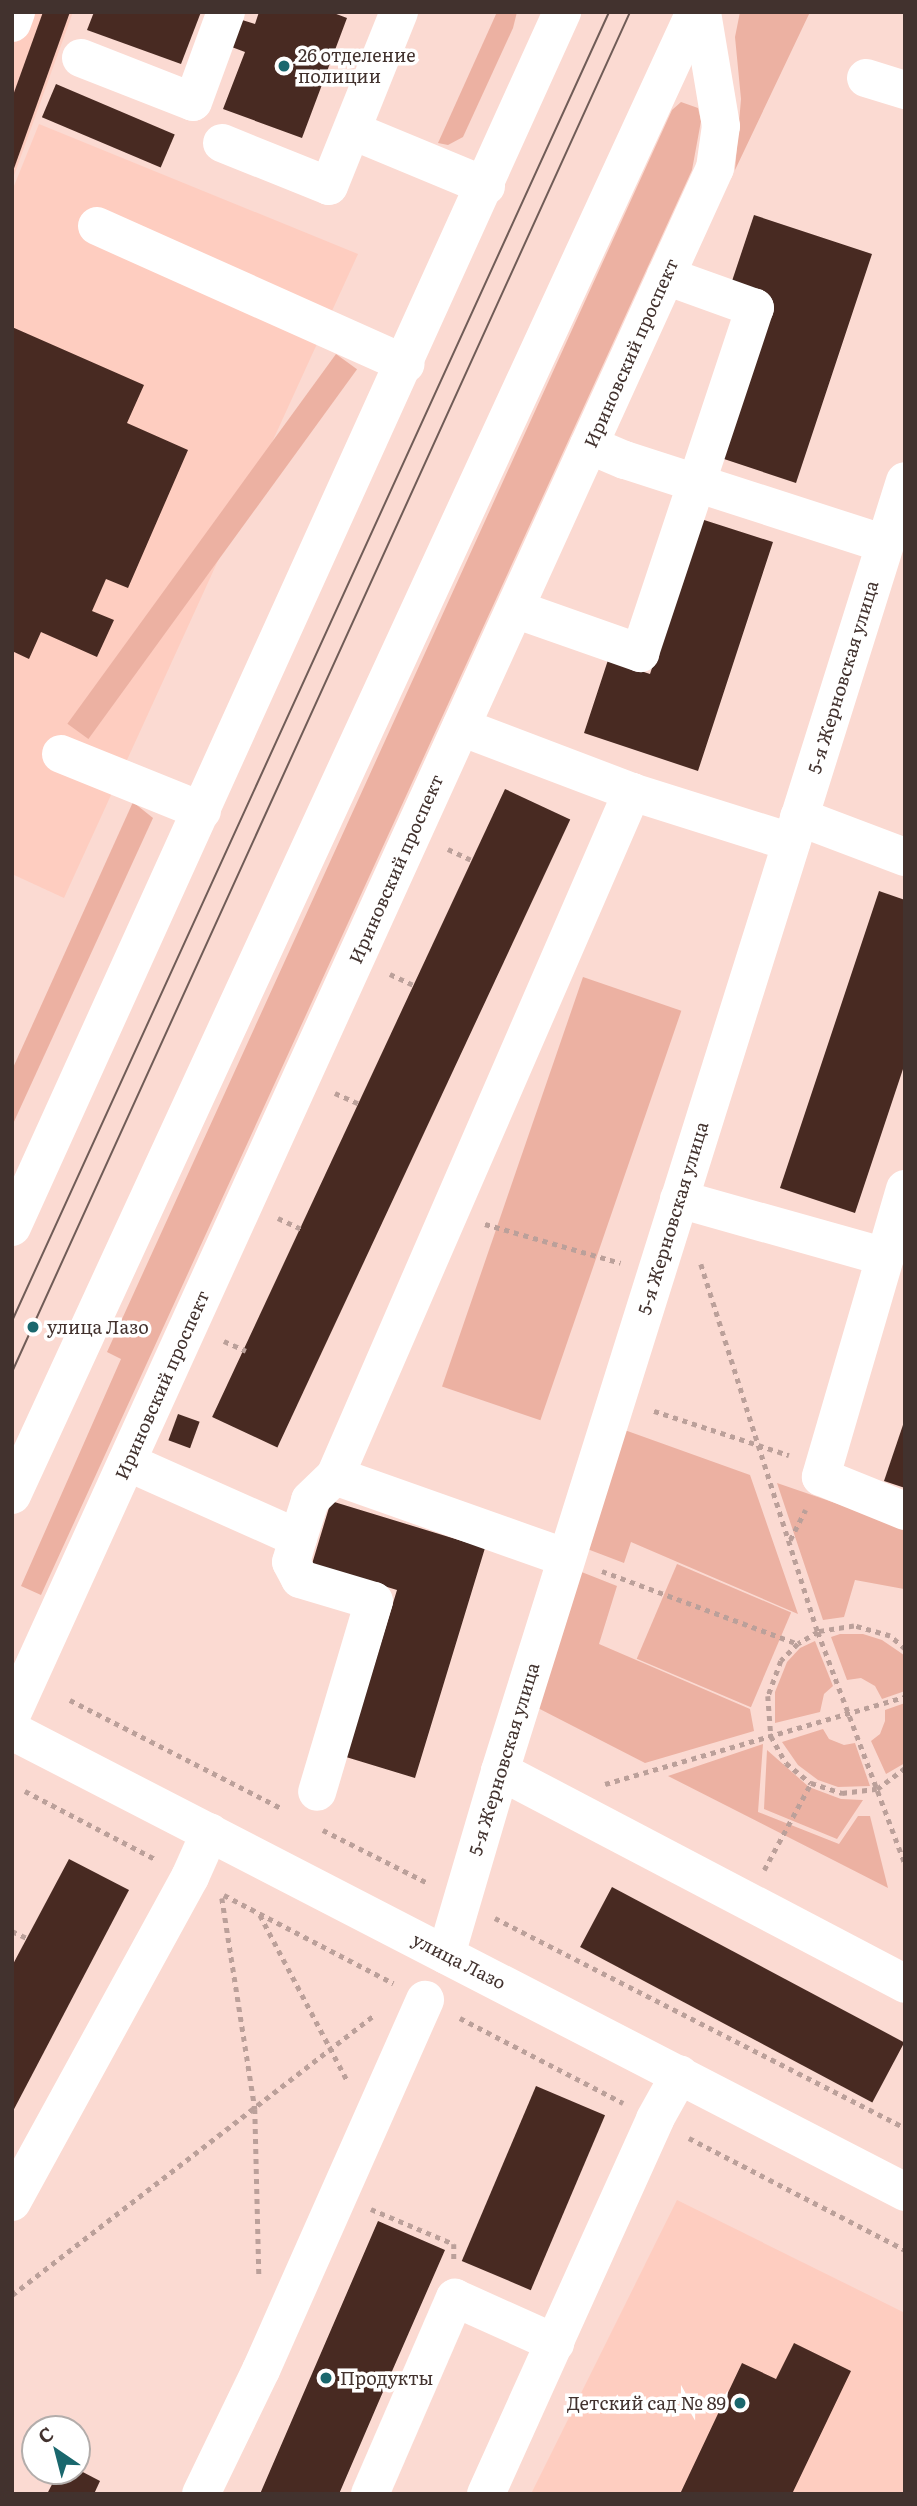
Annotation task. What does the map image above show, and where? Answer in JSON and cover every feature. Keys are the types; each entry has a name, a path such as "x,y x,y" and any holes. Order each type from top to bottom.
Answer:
{"street":[{"path":"12,23 16,12"},
{"path":"81,58 193,102 226,12"},
{"path":"222,143 329,186 399,12"},
{"path":"12,1227 406,364 562,12"},
{"path":"12,1495 695,12"},
{"name":"Ириновский проспект","path":"12,1714 715,168 721,126 702,12"},
{"path":"866,78 905,90"},
{"path":"353,131 486,186"},
{"path":"97,226 406,364"},
{"path":"514,609 640,653 755,308 666,276"},
{"path":"589,445 697,484 885,544"},
{"name":"5-я Жерновская улица","path":"446,1955 566,1558 905,481"},
{"path":"461,727 632,792 905,857"},
{"path":"61,754 202,811"},
{"path":"317,1792 374,1601 300,1579 291,1562 298,1538 310,1500 335,1476 632,792"},
{"path":"679,1199 885,1256"},
{"path":"903,1203 821,1476 905,1511"},
{"path":"127,1462 298,1538"},
{"path":"335,1476 566,1558"},
{"name":"улица Лазо","path":"12,1731 905,2192"},
{"path":"500,1771 905,1984"},
{"path":"12,2202 190,1877 210,1832"},
{"path":"201,2494 338,2196 370,2120 415,1995"},
{"path":"486,2494 655,2119 680,2074"},
{"path":"370,2494 455,2298 555,2343"}],"path":[{"path":"447,849 472,860"},
{"path":"390,974 414,985"},
{"path":"335,1093 359,1104"},
{"path":"679,1199 818,1632 905,1863"},
{"path":"449,1214 656,1272"},
{"path":"278,1218 302,1229"},
{"path":"222,1340 246,1351"},
{"path":"616,1399 760,1445"},
{"path":"566,1558 798,1644"},
{"path":"905,1649 890,1636 854,1626 818,1632 798,1644 781,1661 768,1696 771,1736 786,1763 811,1783 842,1793 877,1789 905,1768"},
{"path":"554,1799 905,1697"},
{"path":"784,1833 811,1783"},
{"path":"25,1791 190,1877"},
{"path":"259,2288 255,2109 221,1894 905,2250"},
{"path":"259,1913 330,2051 370,2120"},
{"path":"12,1931 27,1938"},
{"path":"12,2295 330,2051 415,1995"},
{"path":"338,2196 454,2244 455,2298"}],"shaded area":[{"path":"12,12 73,12 12,181"},
{"path":"497,12 517,12 513,28 463,137 448,145 438,143"},
{"path":"740,12 810,12 735,170 741,99 735,37"},
{"path":"681,102 698,108 701,121 692,170 41,1595 21,1586 121,1359 107,1352 672,110"},
{"path":"39,124 358,254 64,898 12,874 12,191"},
{"path":"336,354 357,369 88,739 67,724"},
{"path":"133,802 153,818 12,1126 12,1070"},
{"path":"583,977 681,1011 540,1420 442,1386"},
{"path":"619,1428 750,1475 798,1614 631,1542 624,1563 582,1547"},
{"path":"777,1483 905,1527 904,1589 855,1580 844,1617 823,1620"},
{"path":"677,1564 791,1612 751,1707 637,1659"},
{"path":"574,1569 617,1586 599,1644 750,1709 754,1731 645,1763 532,1705"},
{"path":"840,1634 863,1634 882,1640 905,1656 905,1691 882,1699 875,1686 861,1678 847,1680 831,1637"},
{"path":"815,1641 833,1686 824,1694 820,1712 775,1723 775,1692 787,1662 800,1648"},
{"path":"905,1703 905,1763 886,1774 871,1741 880,1734 885,1721 885,1710"},
{"path":"823,1729 829,1739 844,1745 855,1743 870,1786 838,1787 818,1780 798,1765 782,1742"},
{"path":"763,1744 758,1812 839,1844 858,1816 870,1816 888,1888 668,1776"},
{"path":"767,1750 809,1787 841,1799 863,1800 837,1839 764,1809"},
{"name":"Детский сад № 89","path":"677,2200 905,2313 905,2494 531,2494"}],"building":[{"path":"43,12 70,12 12,174 12,98"},
{"path":"94,12 201,12 181,64 87,30"},
{"name":"26 отделение полиции","path":"259,12 331,12 347,18 302,138 223,109 245,52 229,46 239,19 255,24"},
{"path":"56,84 175,134 161,168 42,117"},
{"path":"754,215 872,254 796,483 721,458 773,301 730,287"},
{"path":"12,327 144,385 127,423 188,450 128,588 106,579 92,611 114,620 97,657 41,632 29,659 12,651"},
{"path":"701,519 773,542 698,771 584,733 608,660 650,674"},
{"path":"505,789 570,819 277,1447 212,1417"},
{"path":"879,891 905,900 905,1063 855,1213 780,1188"},
{"path":"178,1414 200,1422 190,1448 168,1440"},
{"path":"905,1419 905,1488 884,1481"},
{"path":"331,1501 485,1548 415,1778 346,1757 397,1590 312,1564"},
{"path":"69,1859 129,1890 12,2113 12,1966"},
{"path":"612,1887 904,2042 872,2102 580,1947"},
{"path":"536,2086 605,2115 531,2290 462,2261"},
{"path":"378,2221 445,2250 339,2494 260,2494"},
{"path":"794,2343 851,2371 792,2494 680,2494 742,2363 776,2379"},
{"path":"91,2476 100,2481 94,2494 47,2494 52,2485 91,2485"}],"tram line":[{"path":"12,1321 609,12"},
{"path":"12,1372 630,12"}],"place":[{"name":"26 отделение полиции","path":"284,66"},
{"name":"улица Лазо","path":"33,1327"},
{"name":"Продукты","path":"326,2378"},
{"name":"Детский сад № 89","path":"740,2403"}]}
